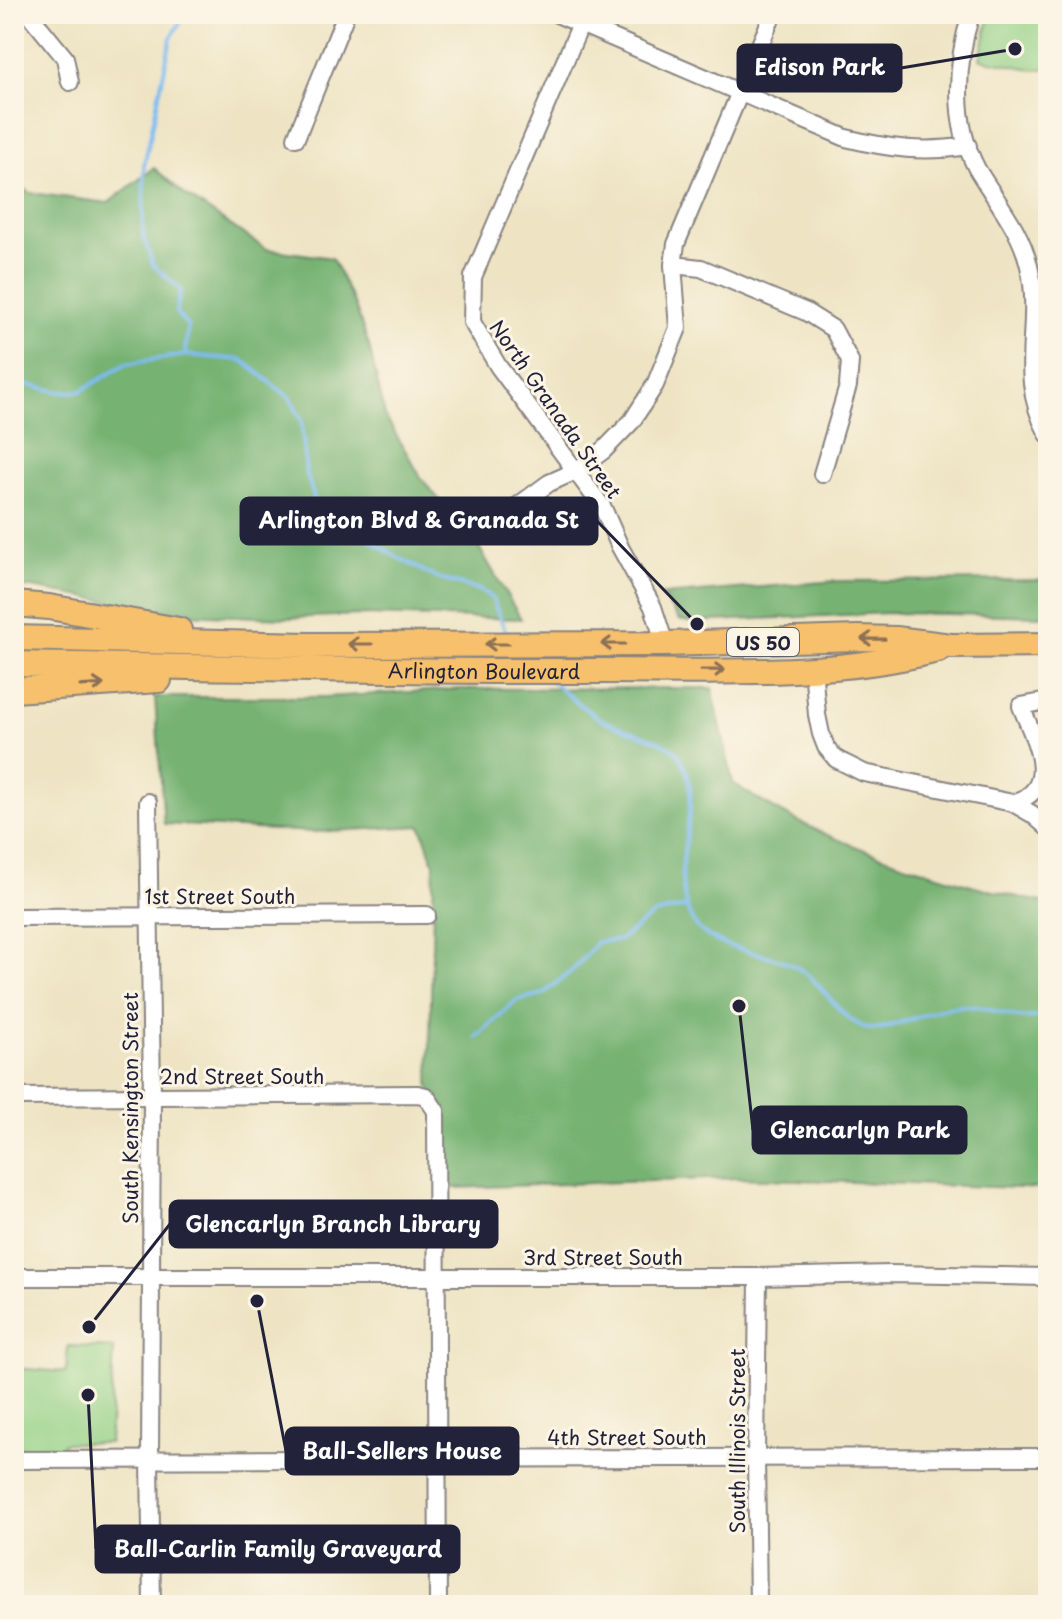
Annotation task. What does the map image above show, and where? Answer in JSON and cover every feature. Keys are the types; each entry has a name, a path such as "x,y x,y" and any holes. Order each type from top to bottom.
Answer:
{"highway":[{"path":"14,604 99,615 184,631 309,645"},
{"name":"Arlington Boulevard","path":"14,638 309,645 665,644 858,638 951,646 1048,645"},
{"name":"Arlington Boulevard","path":"14,664 444,672 607,671 813,667 897,660 951,646"},
{"path":"14,690 309,669"}],"street":[{"path":"29,14 65,58 70,82"},
{"path":"296,138 346,14"},
{"path":"557,14 583,19 738,92 846,138 918,150 968,146"},
{"path":"508,513 549,483 576,471 604,450 632,421 655,385 678,328 673,265 676,244 773,14"},
{"path":"971,14 958,77 962,123 976,167 1012,224 1029,266 1032,290 1029,375 1038,412 1048,434"},
{"name":"North Granada Street","path":"583,19 473,277 472,322 498,366 603,508 620,547 653,607 665,644"},
{"path":"673,265 701,268 806,312 833,329 850,361 848,386 822,474"},
{"path":"813,667 821,734 826,747 836,759 864,773 1013,803 1048,828"},
{"path":"1013,803 1024,800 1038,787 1045,772 1021,706 1048,701"},
{"name":"South Kensington Street","path":"148,802 152,1096 152,1605"},
{"name":"1st Street South","path":"14,917 427,915"},
{"name":"2nd Street South","path":"14,1097 423,1095 436,1111 438,1276"},
{"name":"3rd Street South","path":"14,1277 758,1277 890,1274 1048,1277"},
{"path":"438,1276 438,1605"},
{"name":"South Illinois Street","path":"758,1277 758,1605"},
{"name":"4th Street South","path":"14,1460 1048,1457"}],"green space":[{"path":"990,14 1048,14 1048,68 1036,70 980,59"},
{"path":"154,168 184,194 266,249 332,258 354,303 369,346 385,416 422,479 480,549 521,619 360,615 287,618 182,614 14,585 14,183 31,193 108,203"},
{"path":"1048,580 1048,616 889,613 689,622 679,620 662,595 837,581"},
{"path":"712,688 733,783 755,798 822,833 868,851 966,884 1048,903 1048,1189 737,1178 451,1188 446,1110 429,1087 434,864 421,826 314,832 164,824 155,697 326,697 461,689"},
{"path":"68,1346 114,1348 109,1443 63,1443 62,1448 14,1448 14,1368 66,1372"}],"waterway":[{"path":"185,14 171,38 144,166 143,234 153,265 181,290 176,313 188,326 185,354"},
{"path":"14,382 61,392 81,391 125,364 185,355 242,360 290,398 301,419 306,472 316,504 395,556 437,578 480,590 491,597 507,634"},
{"path":"551,681 599,718 663,743 677,753 686,769 690,786 682,878 684,895 693,921 709,937 798,968 817,983 850,1019 871,1029 958,1006 1021,1018 1048,1015"},
{"path":"476,1037 517,1000 543,994 575,968 597,942 620,940 654,914 686,907"}],"place":[{"name":"Edison Park","path":"1015,49"},
{"name":"Arlington Blvd & Granada St","path":"697,624"},
{"name":"Glencarlyn Park","path":"739,1006"},
{"name":"Ball-Sellers House","path":"257,1301"},
{"name":"Glencarlyn Branch Library","path":"89,1327"},
{"name":"Ball-Carlin Family Graveyard","path":"88,1395"}]}
